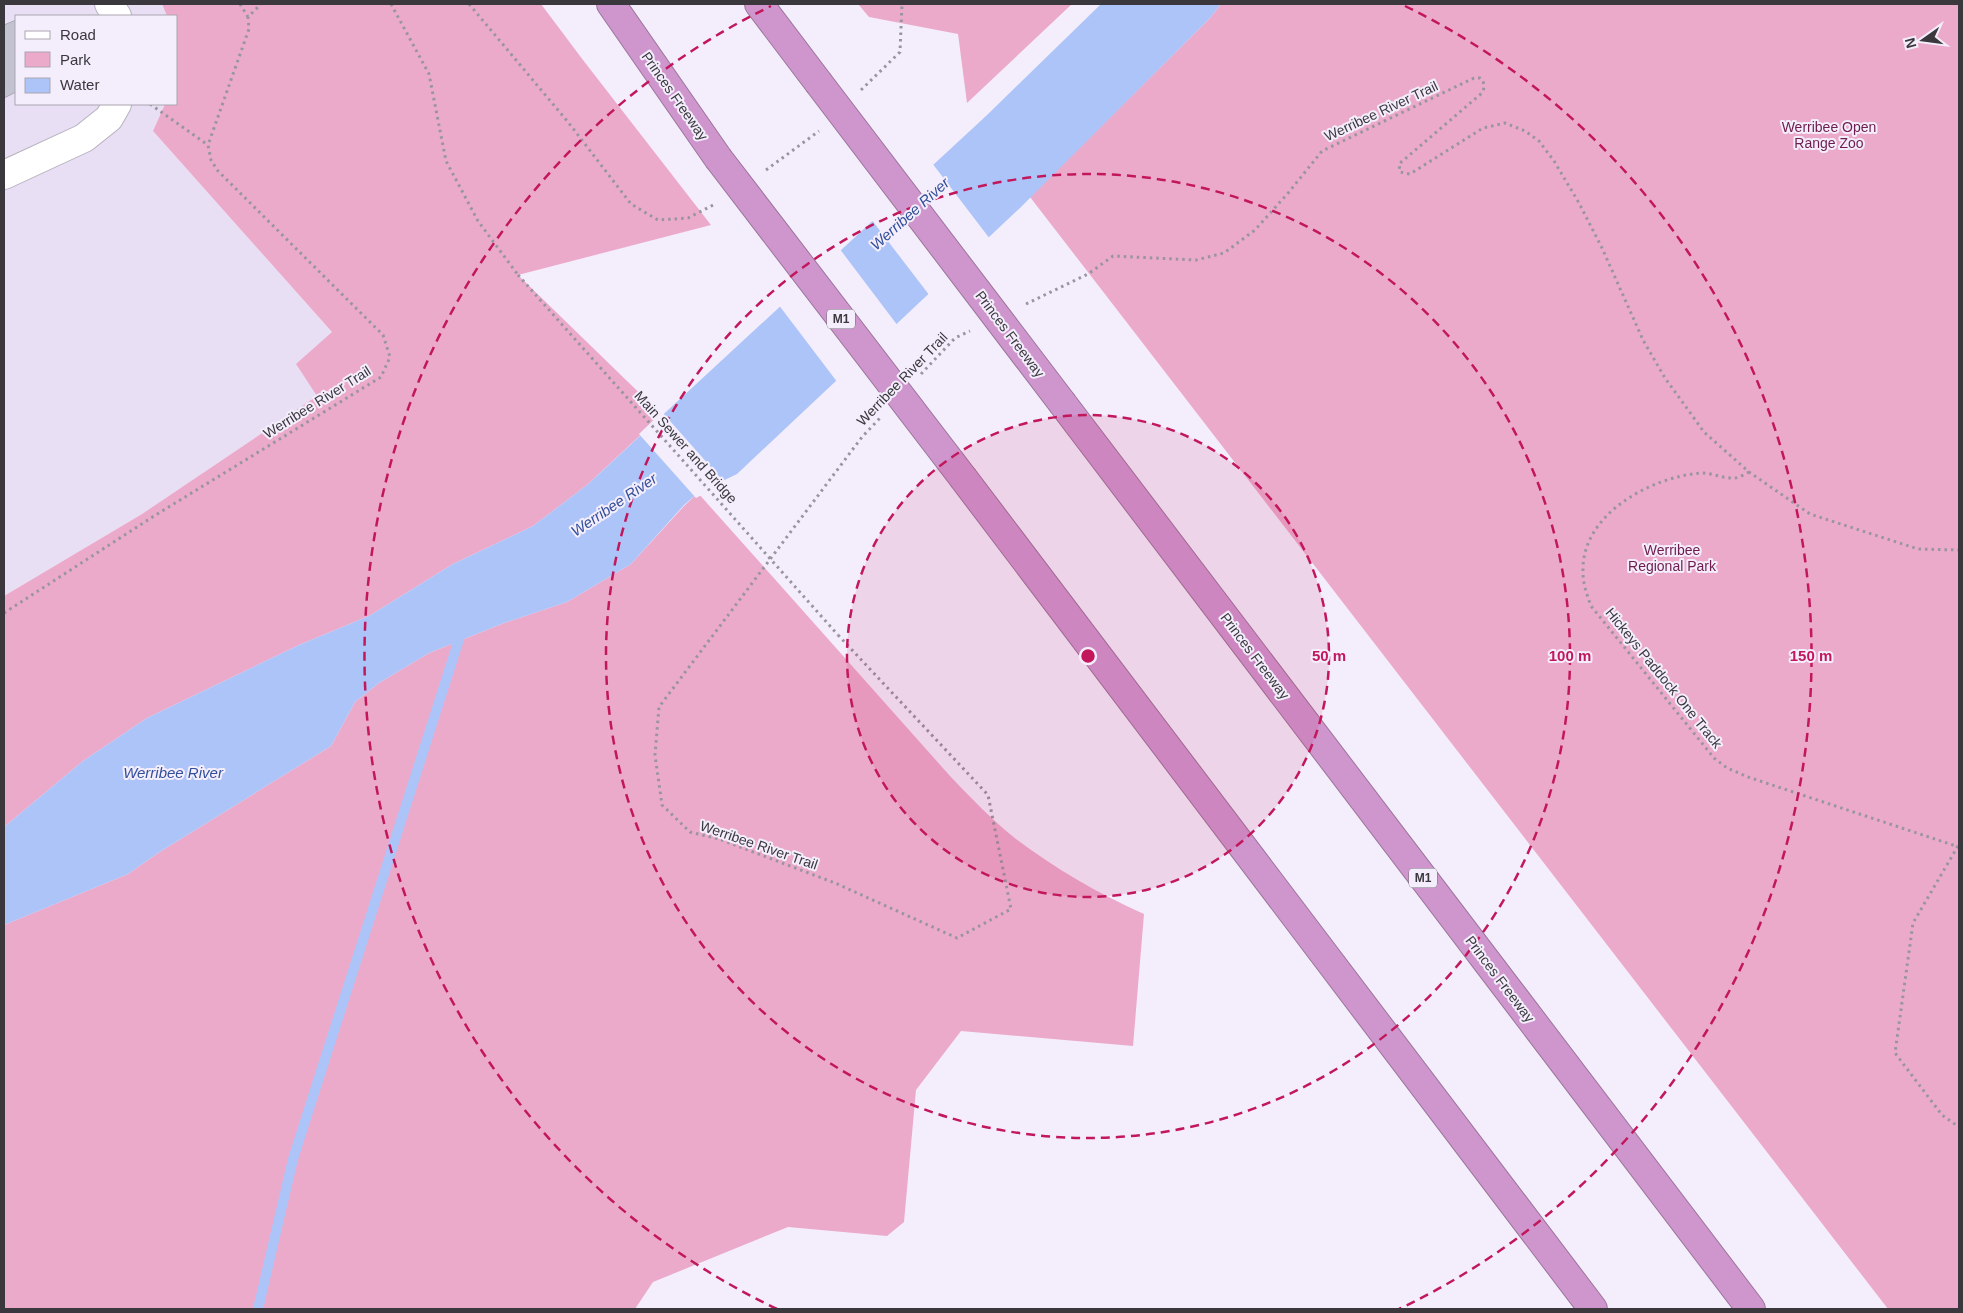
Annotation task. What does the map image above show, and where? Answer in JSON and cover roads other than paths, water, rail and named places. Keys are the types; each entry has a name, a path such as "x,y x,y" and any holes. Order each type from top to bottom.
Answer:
{"highway":[{"name":"Princes Freeway","path":"611,4 718,158 1593,1309"},
{"name":"Princes Freeway","path":"759,4 1751,1309"}],"street":[{"path":"110,4 116,15"},
{"path":"4,175 84,138 109,118 116,105"}],"water":[{"name":"Werribee River","path":"1101,4 1221,4 1210,18 1021,207 737,474 698,493 684,505 631,564 567,602 504,623 429,653 379,683 355,702 331,746 158,853 128,874 4,925 4,827 83,761 147,718 299,645 369,616 453,564 533,526 587,485 986,116"}],"waterway":[{"path":"258,1309 293,1159 462,630"}],"park label":[{"name":"Werribee Open Range Zoo","path":"1829,136"},
{"name":"Werribee Regional Park","path":"1672,558"}]}
